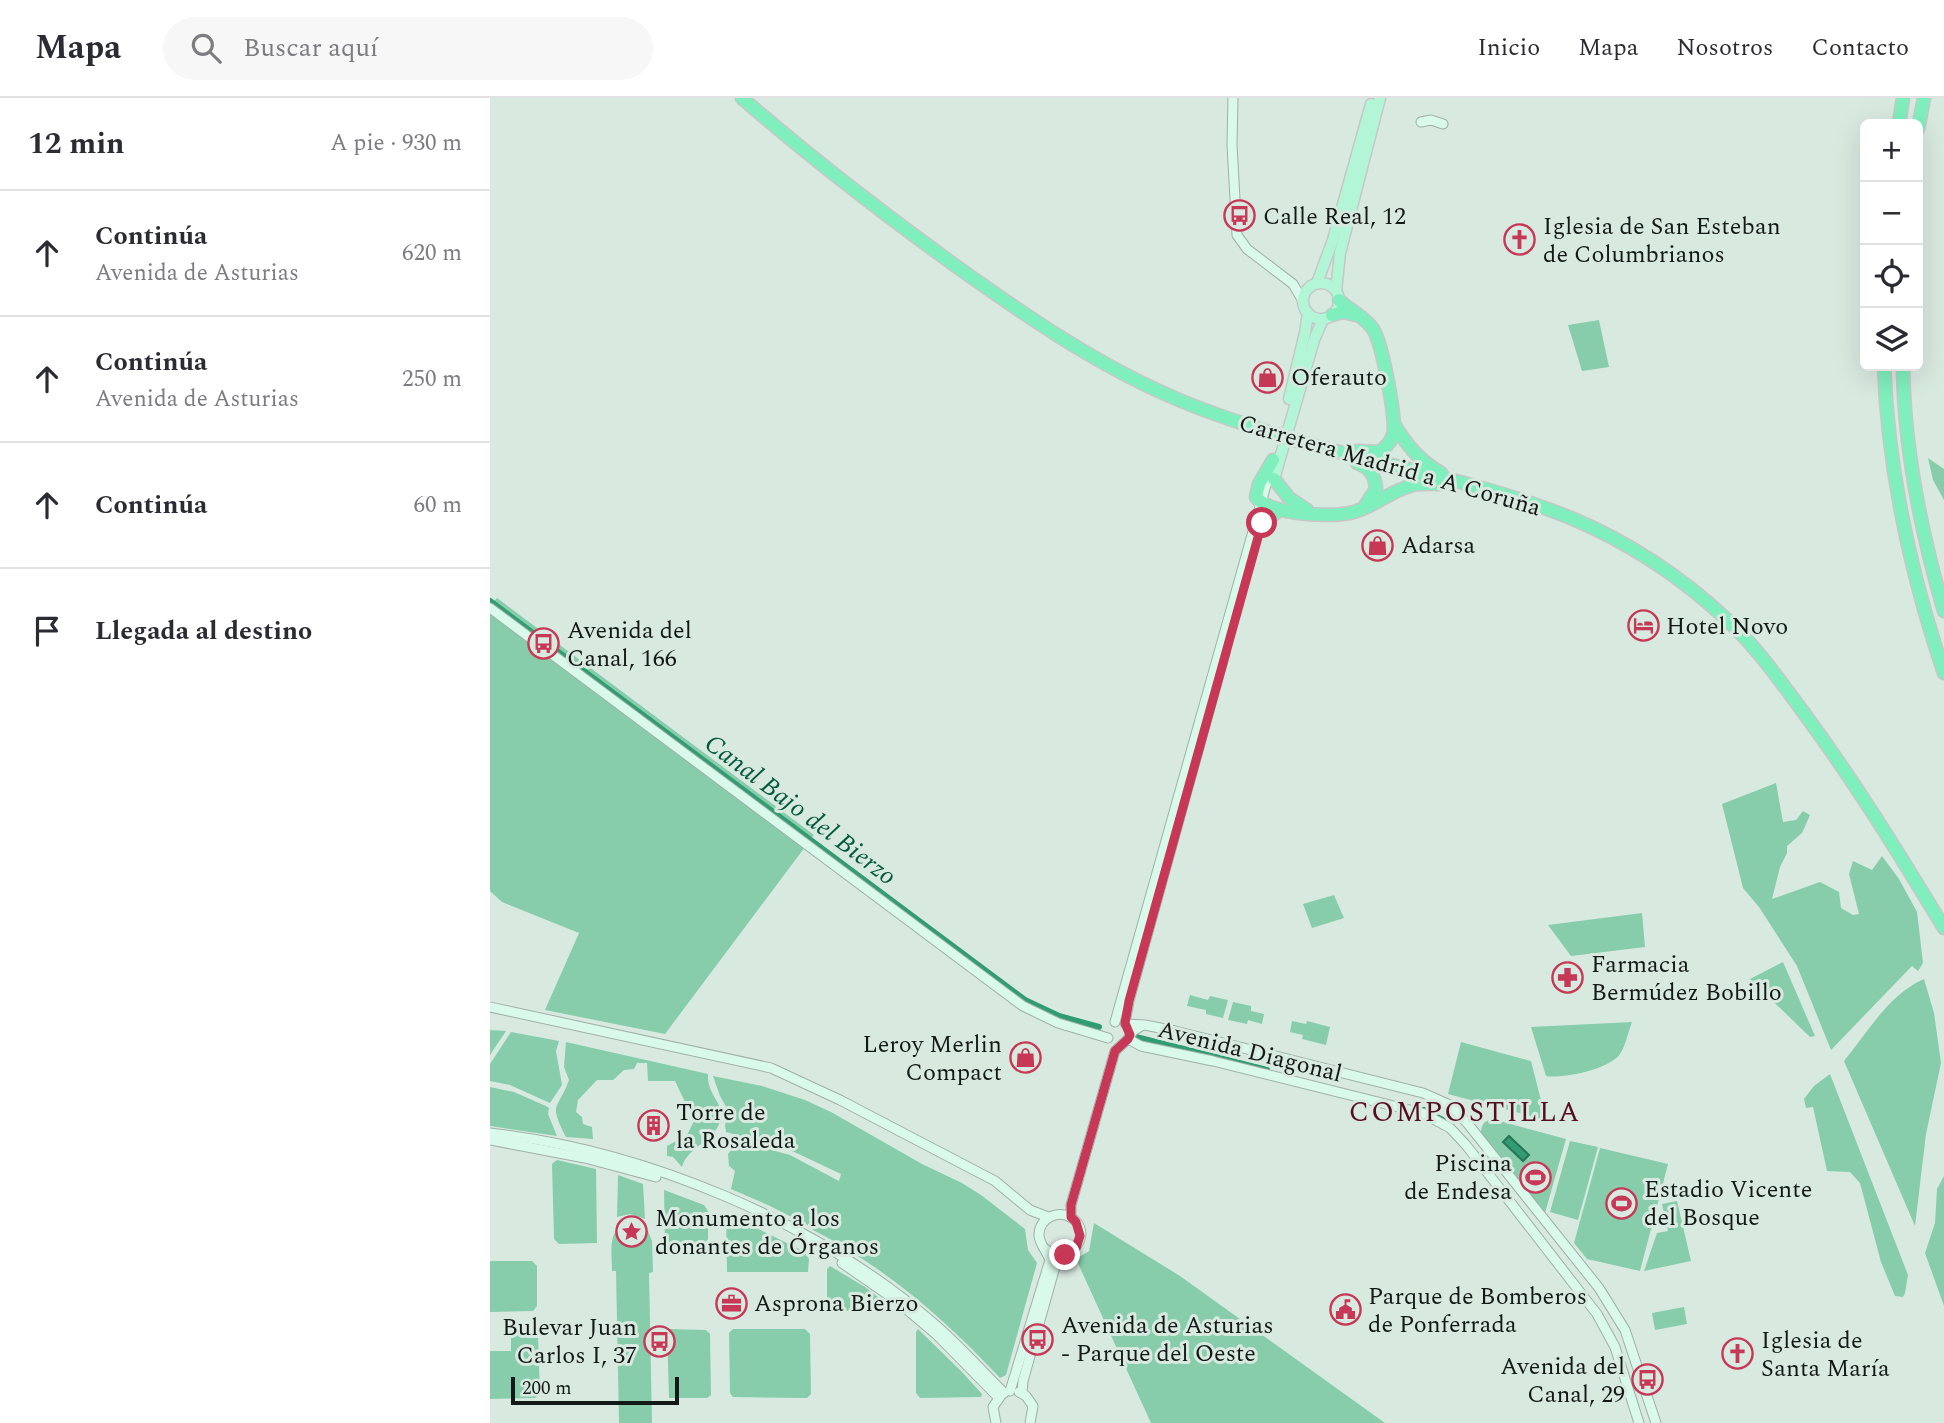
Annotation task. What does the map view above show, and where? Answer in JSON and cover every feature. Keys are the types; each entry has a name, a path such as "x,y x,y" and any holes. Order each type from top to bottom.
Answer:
{"highway":[{"name":"Carretera Madrid a A Coruña","path":"742,98 885,215 1007,303 1075,346 1169,396 1265,432 1520,501 1571,519 1632,548 1691,589 1728,620 1772,669 1856,785 1944,928"},
{"path":"1900,119 1903,98"},
{"path":"1918,119 1922,98"},
{"path":"1301,442 1380,453 1393,436 1394,423 1376,335 1338,295"},
{"path":"1328,317 1343,312 1359,316"},
{"path":"1884,371 1901,512 1925,613 1944,673"},
{"path":"1903,371 1909,447 1921,517 1944,611"},
{"path":"1394,423 1412,451 1424,463 1443,475 1480,489"},
{"path":"1301,442 1371,471 1376,489 1371,500 1361,510"},
{"path":"1273,460 1256,492 1257,499 1270,506 1314,513 1332,515 1361,510 1416,484 1457,485 1480,489"},
{"path":"1262,523 1270,506 1279,499 1277,484"},
{"path":"1277,484 1294,503 1314,513"}],"main road":[{"path":"1273,460 1303,344 1308,313 1303,300 1334,240 1373,98"},
{"path":"1277,484 1311,352 1338,295 1340,253 1380,98"},
{"path":"1313,285 1325,283 1338,295"},
{"path":"1308,313 1314,317 1328,317"}],"street":[{"path":"1233,98 1231,145 1237,235 1247,249 1293,284 1303,300"},
{"path":"1421,122 1431,120 1443,124"},
{"path":"1293,284 1313,285"},
{"path":"1106,1036 1123,1021 1270,506"},
{"path":"1127,1039 1123,1021 1262,523"},
{"path":"490,608 1023,1006 1058,1023 1106,1036 1115,1044 1127,1039 1141,1046 1394,1105 1422,1113 1450,1128 1597,1314 1615,1348 1639,1423"},
{"path":"490,1007 771,1068 840,1100 995,1181 1039,1215 1048,1217 1060,1214 1071,1217 1076,1222 1080,1236 1076,1248 1056,1263 1022,1393"},
{"name":"Avenida Diagonal","path":"1123,1021 1436,1098 1450,1105 1476,1132 1605,1296 1629,1338 1656,1423"},
{"name":"Avenida Diagonal","path":"1127,1039 1137,1027 1145,1025"},
{"path":"1060,1214 1066,1205 1109,1051 1106,1036"},
{"path":"1071,1217 1071,1205 1115,1051 1127,1039"},
{"path":"490,1133 546,1142 645,1167 735,1201 783,1223 861,1268 902,1297 955,1342 1004,1394"},
{"path":"490,1140 565,1153 655,1177 718,1200 799,1238 897,1301 1004,1394 1022,1393 1032,1406 1030,1423"},
{"path":"1023,1204 1041,1227"},
{"path":"996,1423 992,1411 1004,1394 1050,1260 1039,1236 1048,1217"},
{"path":"1045,1249 1054,1254 1065,1255"}],"shaded area":[{"path":"1599,320 1609,367 1582,371 1568,325"},
{"path":"1928,458 1944,469 1944,500 1933,480"},
{"path":"497,598 814,835 665,1034 545,1010 579,933 502,902 490,891 490,605"},
{"path":"1776,783 1783,822 1796,820 1803,811 1810,815 1802,833 1787,846 1772,899 1820,882 1839,892 1841,908 1853,915 1859,914 1849,874 1853,861 1872,870 1882,856 1899,879 1917,912 1923,963 1918,971 1912,966 1831,1050 1797,966 1759,907 1743,888 1722,804"},
{"path":"1334,895 1344,918 1312,928 1303,904"},
{"path":"1642,913 1645,947 1571,956 1548,925"},
{"path":"1783,962 1815,1036 1810,1037 1750,979"},
{"path":"1924,979 1934,1013 1941,1063 1926,1134 1915,1226 1844,1061 1889,1004"},
{"path":"1190,995 1208,1000 1210,996 1228,1000 1223,1018 1206,1014 1206,1010 1187,1006"},
{"path":"1233,1002 1251,1006 1251,1011 1264,1014 1262,1024 1248,1020 1247,1024 1228,1020"},
{"path":"1292,1021 1306,1024 1307,1021 1330,1027 1326,1045 1302,1039 1303,1035 1290,1032"},
{"path":"1632,1022 1622,1050 1615,1059 1586,1072 1546,1076 1531,1027"},
{"path":"490,1030 506,1031 490,1055"},
{"path":"511,1032 559,1041 556,1051 562,1085 550,1103 510,1085 490,1081 490,1064"},
{"path":"566,1042 708,1074 710,1087 719,1105 719,1124 710,1137 690,1154 682,1167 673,1157 667,1156 667,1146 687,1135 694,1121 675,1081 648,1081 647,1063 637,1063 634,1069 624,1070 613,1080 597,1080 578,1100 576,1112 582,1117 583,1124 592,1127 593,1139 566,1137 556,1111 569,1080 564,1067"},
{"name":"COMPOSTILLA","path":"1461,1042 1531,1061 1546,1120 1448,1094"},
{"path":"1830,1074 1908,1275 1903,1297 1895,1296 1881,1262 1860,1183 1850,1172 1827,1171 1813,1107 1806,1108 1804,1099 1814,1086"},
{"path":"713,1076 762,1086 831,1112 922,1164 962,1183 1025,1229 1028,1250 1037,1263 1006,1375 1000,1378 936,1315 865,1260 813,1228 731,1189 735,1171 729,1166 728,1154 734,1147 745,1143 790,1155 839,1181 841,1174 788,1149 726,1132 729,1112"},
{"path":"490,1087 514,1092 549,1108 548,1114 557,1136 490,1126"},
{"name":"Piscina de Endesa","path":"1492,1119 1566,1139 1545,1213 1481,1133 1484,1124"},
{"path":"1509,1136 1529,1155 1523,1161 1503,1142"},
{"path":"1570,1141 1598,1147 1578,1220 1550,1212"},
{"name":"Estadio Vicente del Bosque","path":"1600,1148 1668,1164 1640,1271 1587,1259 1574,1243"},
{"path":"557,1160 596,1169 597,1243 559,1244 554,1239 552,1164"},
{"path":"618,1175 643,1184 645,1219 630,1214 617,1217"},
{"path":"1944,1176 1944,1306 1925,1253 1935,1223 1937,1189"},
{"path":"664,1190 704,1205 708,1211 708,1239 704,1244 665,1244"},
{"path":"1677,1201 1691,1261 1644,1271 1657,1233 1668,1231 1662,1204"},
{"path":"730,1215 805,1252 809,1259 808,1272 727,1272 726,1218"},
{"path":"633,1222 648,1231 652,1241 653,1272 649,1273 652,1423 619,1423 616,1271 612,1271 612,1240 618,1228"},
{"path":"1094,1223 1180,1276 1385,1423 1151,1423 1076,1259 1089,1251"},
{"path":"490,1261 532,1261 537,1266 537,1306 533,1311 490,1312"},
{"path":"830,1266 865,1287 894,1310 833,1311 827,1307 827,1269"},
{"path":"1684,1307 1687,1324 1655,1330 1652,1313"},
{"path":"667,1329 706,1330 710,1334 711,1395 707,1398 669,1398"},
{"path":"733,1329 805,1329 810,1334 811,1394 807,1398 733,1397 730,1393 729,1333"},
{"path":"918,1329 962,1372 982,1394 981,1397 920,1398 916,1393"},
{"path":"511,1330 533,1330 538,1335 540,1394 535,1398 490,1399 490,1351 511,1351"}],"waterway":[{"name":"Canal Bajo del Bierzo","path":"490,601 1025,1000 1059,1016 1099,1027"},
{"name":"Canal Bajo del Bierzo","path":"1136,1037 1267,1070"},
{"name":"Canal Bajo del Bierzo","path":"1424,1110 1448,1123"}],"place":[{"name":"Calle Real, 12","path":"1240,216"},
{"name":"Iglesia de San Esteban de Columbrianos","path":"1520,240"},
{"name":"Oferauto","path":"1268,377"},
{"name":"Adarsa","path":"1378,545"},
{"name":"Hotel Novo","path":"1643,626"},
{"name":"Avenida del Canal, 166","path":"544,644"},
{"name":"Farmacia Bermúdez Bobillo","path":"1568,978"},
{"name":"Leroy Merlin Compact","path":"1025,1058"},
{"name":"Torre de la Rosaleda","path":"653,1126"},
{"name":"Piscina de Endesa","path":"1535,1177"},
{"name":"Estadio Vicente del Bosque","path":"1621,1203"},
{"name":"Monumento a los donantes de Órganos","path":"632,1232"},
{"name":"Asprona Bierzo","path":"731,1303"},
{"name":"Parque de Bomberos de Ponferrada","path":"1345,1310"},
{"name":"Avenida de Asturias - Parque del Oeste","path":"1038,1339"},
{"name":"Bulevar Juan Carlos I, 37","path":"660,1341"},
{"name":"Iglesia de Santa María","path":"1738,1354"},
{"name":"Avenida del Canal, 29","path":"1648,1380"}],"district":[{"name":"COMPOSTILLA","path":"1465,1111"}],"route":[{"path":"1065,1255 1076,1248 1079,1242 1079,1228 1071,1217 1071,1205 1115,1051 1130,1035 1125,1023 1129,1001 1262,523"}]}
